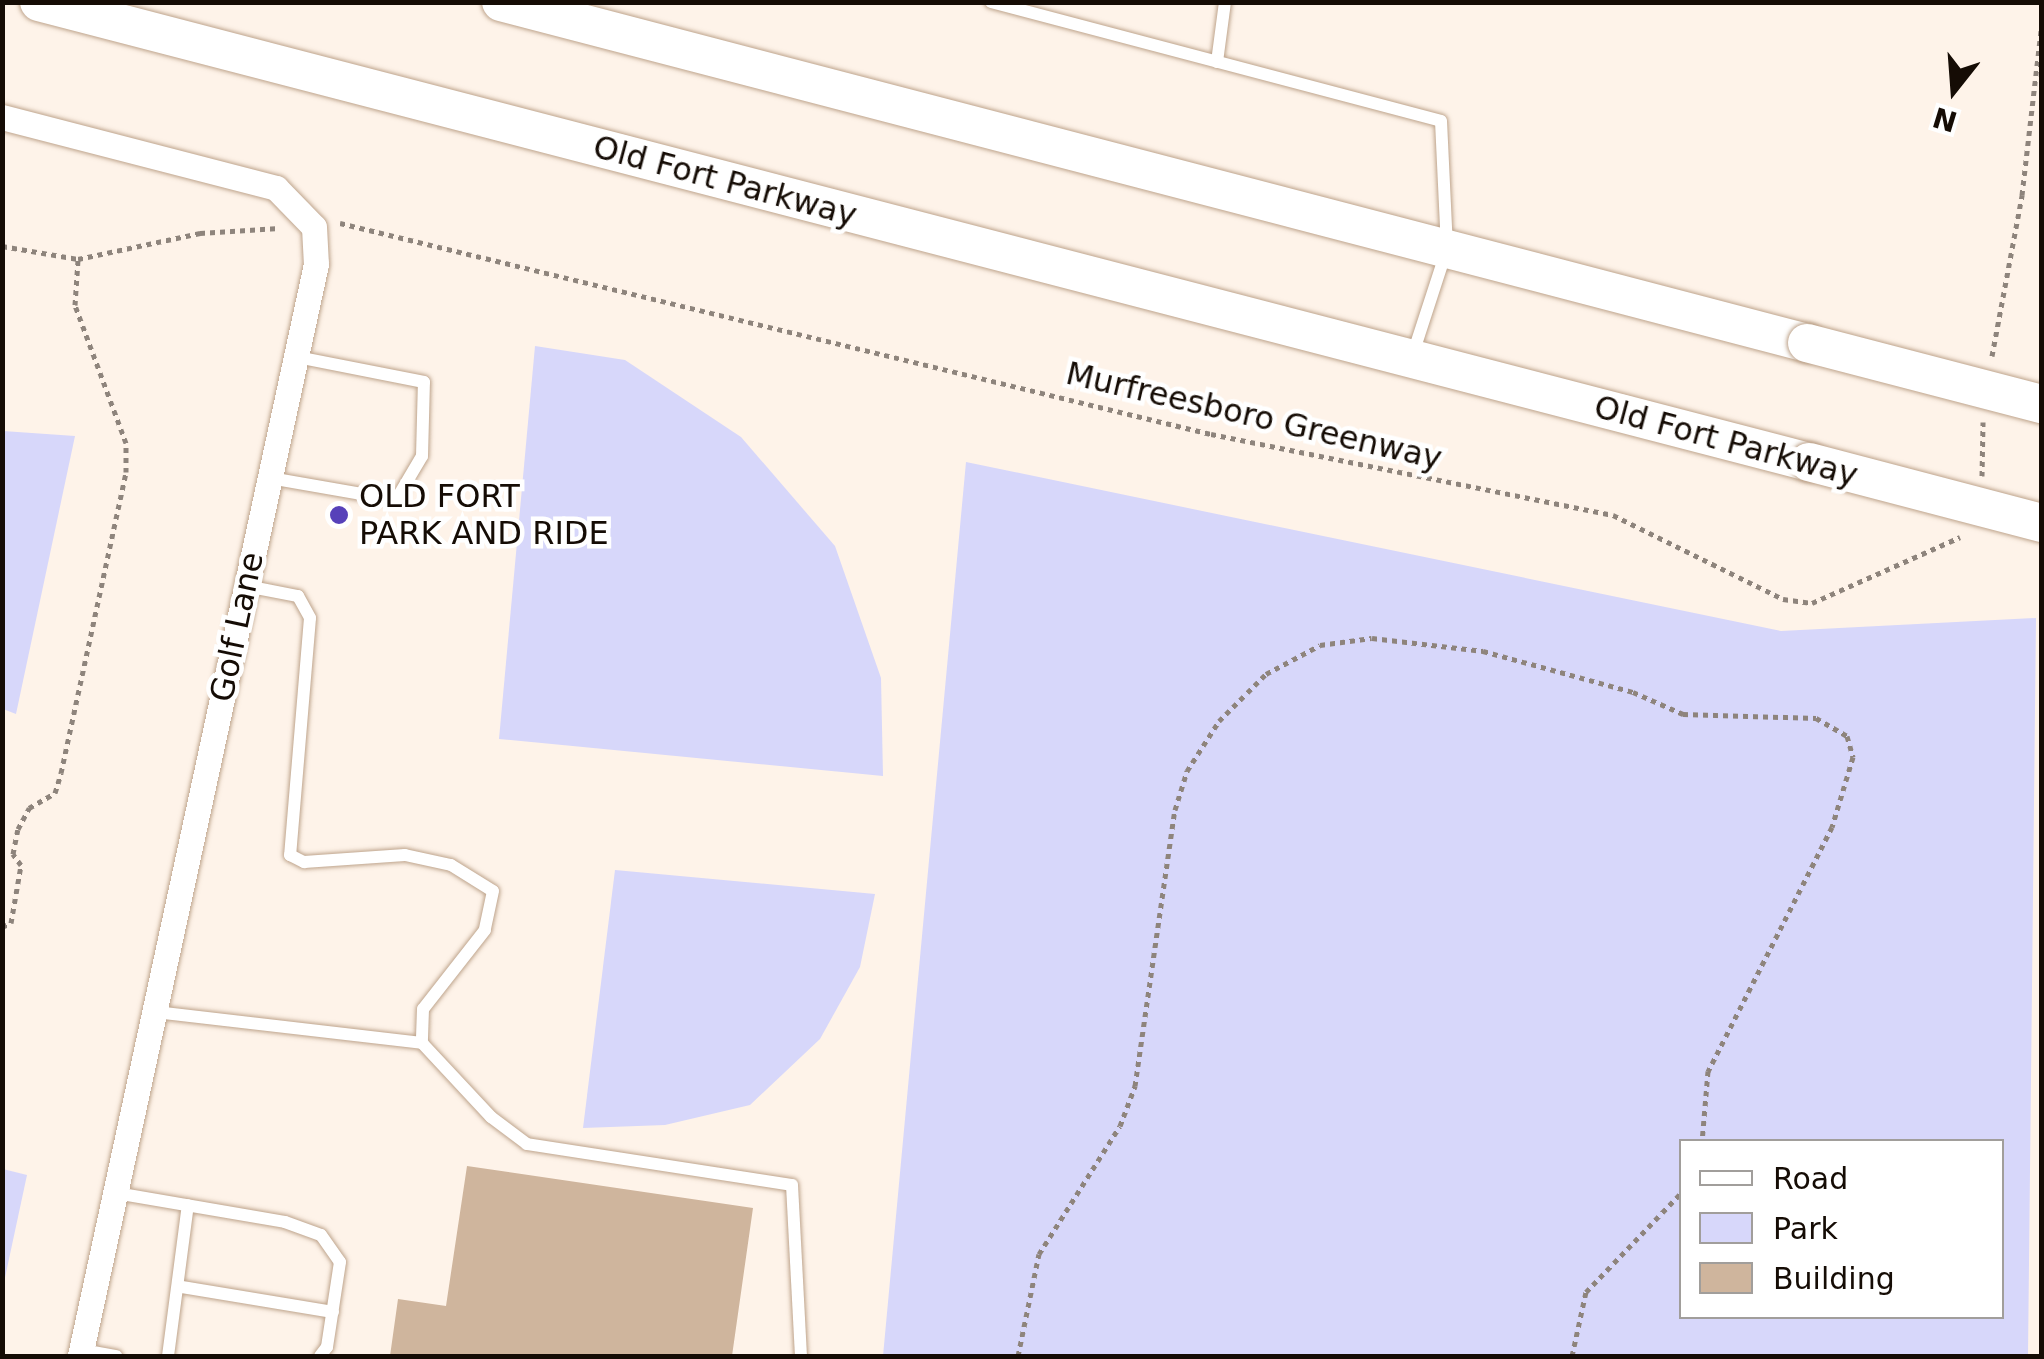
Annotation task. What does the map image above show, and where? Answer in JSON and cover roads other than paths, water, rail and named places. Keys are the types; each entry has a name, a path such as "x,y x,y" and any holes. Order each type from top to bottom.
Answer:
{"main road":[{"name":"Old Fort Parkway","path":"39,2 2042,522"},
{"path":"500,2 2042,404"}],"street":[{"name":"Golf Lane","path":"2,117 276,188 314,226 316,264 81,1354"}],"lane":[{"path":"991,2 1441,121 1446,250 1411,359"},
{"path":"1217,62 1225,2"},
{"path":"270,478 396,500 422,456 424,382 296,357"},
{"path":"246,586 298,596 310,618 290,855 304,862 404,855 452,866 492,892 485,930 423,1009 422,1043"},
{"path":"155,1012 422,1043 492,1116 527,1144 792,1185 801,1356"},
{"path":"116,1192 284,1222 321,1235 340,1262 320,1356"},
{"path":"168,1356 182,1287 188,1205"},
{"path":"182,1287 332,1312"},
{"path":"81,1354 116,1356"}],"place":[{"name":"OLD FORT PARK AND RIDE","path":"339,515"}]}
